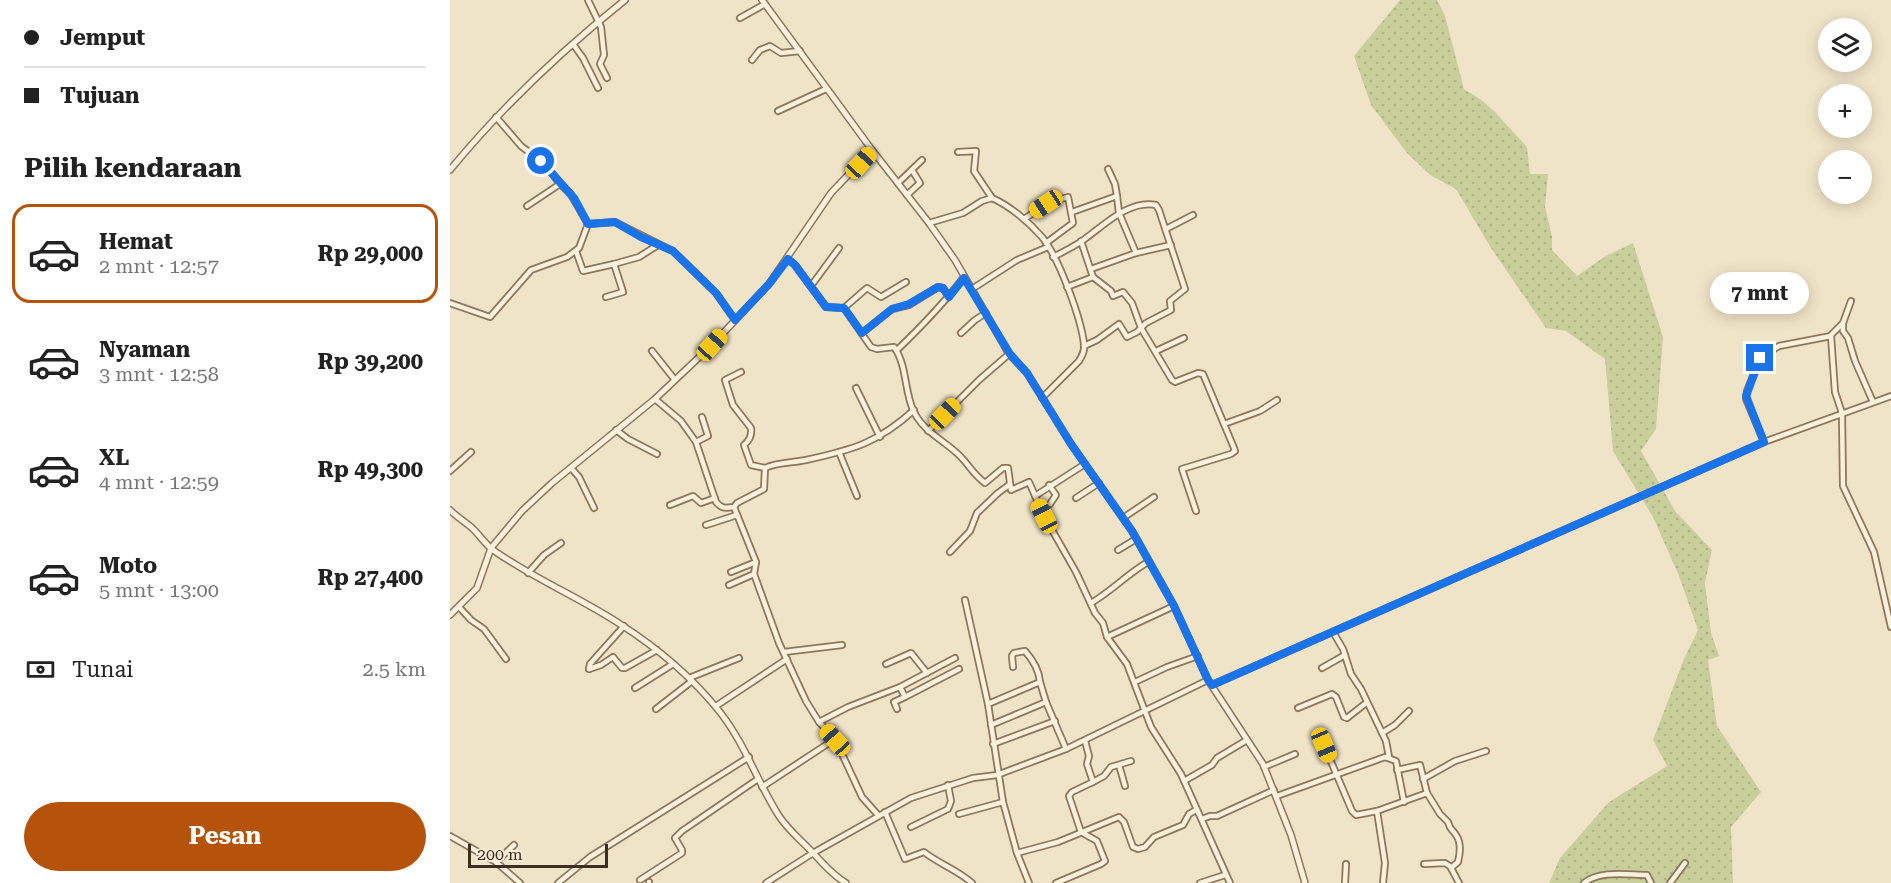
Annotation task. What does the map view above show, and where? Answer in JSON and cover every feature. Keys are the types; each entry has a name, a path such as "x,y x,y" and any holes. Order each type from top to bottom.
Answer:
{"street":[{"path":"588,0 598,21 604,55 600,64 607,78"},
{"path":"450,170 496,117 598,21 625,0"},
{"path":"740,18 764,2 826,89 955,260 1010,354 1027,373 1136,539 1174,606 1210,682 1264,767 1291,835 1305,883"},
{"path":"573,44 598,88"},
{"path":"752,60 760,50 770,46 781,53 800,51"},
{"path":"778,111 826,89"},
{"path":"450,303 490,317 531,270 558,261 576,251 582,244 588,224 574,198 544,164 521,146 496,117"},
{"path":"450,615 477,588 491,548 537,496 655,399 712,345 769,284 825,202 872,150"},
{"path":"958,152 976,151 974,171 992,198 1024,219 1047,245 1075,306 1084,346 1083,355 1042,398"},
{"path":"898,183 922,160"},
{"path":"1108,169 1115,184 1119,213 1136,253"},
{"path":"907,195 920,183 912,170"},
{"path":"527,206 560,184"},
{"path":"1072,212 1117,196"},
{"path":"972,289 1017,260 1047,245 1058,232 1072,225 1069,199 1064,197 1050,202 1024,219"},
{"path":"929,223 963,213 982,201 992,198"},
{"path":"1053,257 1081,241 1119,213 1153,204 1158,208 1166,229 1185,289 1170,301 1171,310 1146,323 1127,337 1119,324 1097,340 1084,346"},
{"path":"1166,229 1193,215"},
{"path":"588,224 615,222 675,254 716,293 735,320"},
{"path":"1081,241 1093,277 1111,291 1113,296 1124,292 1132,303 1141,328 1175,382 1198,373 1203,374 1234,448 1233,453 1182,470 1196,511"},
{"path":"576,251 583,271 642,256 658,245"},
{"path":"1091,269 1136,253 1171,245"},
{"path":"811,286 839,248"},
{"path":"788,259 826,307 844,308 867,288 881,297 906,282"},
{"path":"606,297 623,292 614,264"},
{"path":"1067,286 1093,277"},
{"path":"897,350 926,323 964,278"},
{"path":"862,333 892,309 909,304 938,287 943,288 949,297"},
{"path":"1851,301 1843,323 1843,331 1848,338 1855,361 1873,402"},
{"path":"844,308 873,349 891,346 897,350 914,410 928,431 961,456 973,474 985,483 1003,468 1010,469 1011,490 1029,482 1095,613 1103,623 1107,638 1127,664 1151,727 1184,781 1230,883"},
{"path":"961,333 986,313"},
{"path":"1764,442 1746,396 1760,358 1779,346 1830,336 1843,323"},
{"path":"1830,336 1833,342 1835,392 1842,413 1844,486 1874,552 1891,627"},
{"path":"1156,351 1184,338"},
{"path":"652,351 675,380"},
{"path":"928,431 979,380 1010,354"},
{"path":"741,372 725,380 728,383 733,405 751,428 752,433 744,445 748,457 752,465 765,468 856,448 896,427 914,410"},
{"path":"856,388 880,437"},
{"path":"768,883 813,853 911,798 973,778 997,775 1066,749 1145,709 1333,632 1764,442 1891,396"},
{"path":"655,399 681,421 696,442 720,507 734,507"},
{"path":"1224,424 1254,413 1277,400"},
{"path":"696,442 709,434 702,417"},
{"path":"616,430 657,454"},
{"path":"450,471 471,452"},
{"path":"839,452 857,496"},
{"path":"1035,496 1085,464"},
{"path":"571,468 579,477 594,508"},
{"path":"734,507 736,503 766,487 765,468"},
{"path":"1076,498 1099,483"},
{"path":"950,552 970,531 978,513 998,493 1010,485"},
{"path":"1050,485 1056,497 1050,504"},
{"path":"670,505 693,496 701,503 715,498"},
{"path":"1122,518 1154,497"},
{"path":"734,507 756,562 753,574 787,659 819,722 835,740 857,788 878,815"},
{"path":"450,510 471,527 491,548 528,573 624,626 657,650 690,680 716,706 749,757 762,787 794,835 830,873 846,883"},
{"path":"706,525 737,515"},
{"path":"1118,550 1136,539"},
{"path":"528,573 544,555 561,543"},
{"path":"731,572 756,562"},
{"path":"1091,603 1107,594 1128,574 1148,562"},
{"path":"729,585 753,574"},
{"path":"965,600 988,704 997,775 1003,802 1017,853 1029,883"},
{"path":"1107,638 1174,606"},
{"path":"459,607 471,620 484,629 506,659"},
{"path":"624,626 590,664 589,669 613,657 622,668 625,668 657,650"},
{"path":"1333,632 1345,655 1351,675 1382,733 1389,758"},
{"path":"784,652 842,645"},
{"path":"1013,667 1014,653 1025,651 1033,659 1046,702 1066,749"},
{"path":"886,664 911,653 927,673"},
{"path":"1322,668 1345,655"},
{"path":"1135,682 1198,656"},
{"path":"656,709 690,680 739,658"},
{"path":"819,722 848,707 900,687 955,658"},
{"path":"716,706 787,659"},
{"path":"635,688 673,664"},
{"path":"897,709 894,702 958,669"},
{"path":"988,704 1040,682"},
{"path":"900,687 905,697"},
{"path":"1298,708 1332,694 1336,697 1344,717 1347,718 1366,703"},
{"path":"991,725 1046,702"},
{"path":"1382,733 1395,725 1409,711"},
{"path":"993,744 1055,721"},
{"path":"762,787 835,740"},
{"path":"1184,781 1212,765 1217,758 1247,740"},
{"path":"1085,741 1089,756 1087,764 1093,782"},
{"path":"1324,745 1352,811 1356,815 1377,811 1427,793"},
{"path":"1423,779 1455,761 1486,751"},
{"path":"1264,767 1295,754"},
{"path":"558,883 590,857 749,757"},
{"path":"1202,819 1217,816 1275,793 1382,758 1396,761 1404,802"},
{"path":"1056,883 1105,861 1096,841 1081,832 1069,796 1072,792 1104,776 1111,767 1131,761"},
{"path":"1119,765 1125,786"},
{"path":"1396,770 1419,765 1427,793 1457,838 1458,862 1451,867"},
{"path":"640,879 682,853 675,838 682,831 758,779"},
{"path":"911,827 948,809 951,801 948,785"},
{"path":"959,814 1003,802"},
{"path":"1017,853 1058,842 1120,817 1133,847 1138,849 1145,847 1154,837 1183,825 1189,814 1196,810"},
{"path":"1377,811 1385,863 1383,883"},
{"path":"885,812 905,858 924,852 933,860 956,870 972,883"},
{"path":"450,836 496,862 520,883"},
{"path":"496,862 514,845"},
{"path":"1424,864 1445,863 1451,867 1459,883"},
{"path":"1670,883 1685,863"},
{"path":"1345,883 1346,864"},
{"path":"1200,883 1225,874"},
{"path":"1584,883 1592,877 1628,874 1647,875 1651,883"}],"green space":[{"path":"1400,0 1437,0 1445,16 1464,89 1495,112 1527,147 1530,174 1548,174 1545,207 1552,236 1552,250 1577,276 1604,257 1633,243 1663,337 1656,429 1641,451 1675,511 1712,550 1705,583 1711,633 1719,656 1708,660 1717,726 1761,792 1731,827 1733,883 1549,883 1560,858 1609,802 1667,766 1653,740 1684,659 1698,630 1679,576 1653,517 1613,451 1605,359 1566,331 1546,328 1491,248 1456,189 1430,175 1407,153 1371,105 1354,56"}],"route":[{"path":"541,161 574,198 588,224 615,222 673,251 716,293 735,320 769,284 788,259 826,307 844,308 862,333 892,309 909,304 938,287 943,288 949,297 964,278 1010,354 1027,373 1071,444 1143,549 1185,627 1212,685 1764,442 1746,399 1760,358"}]}
